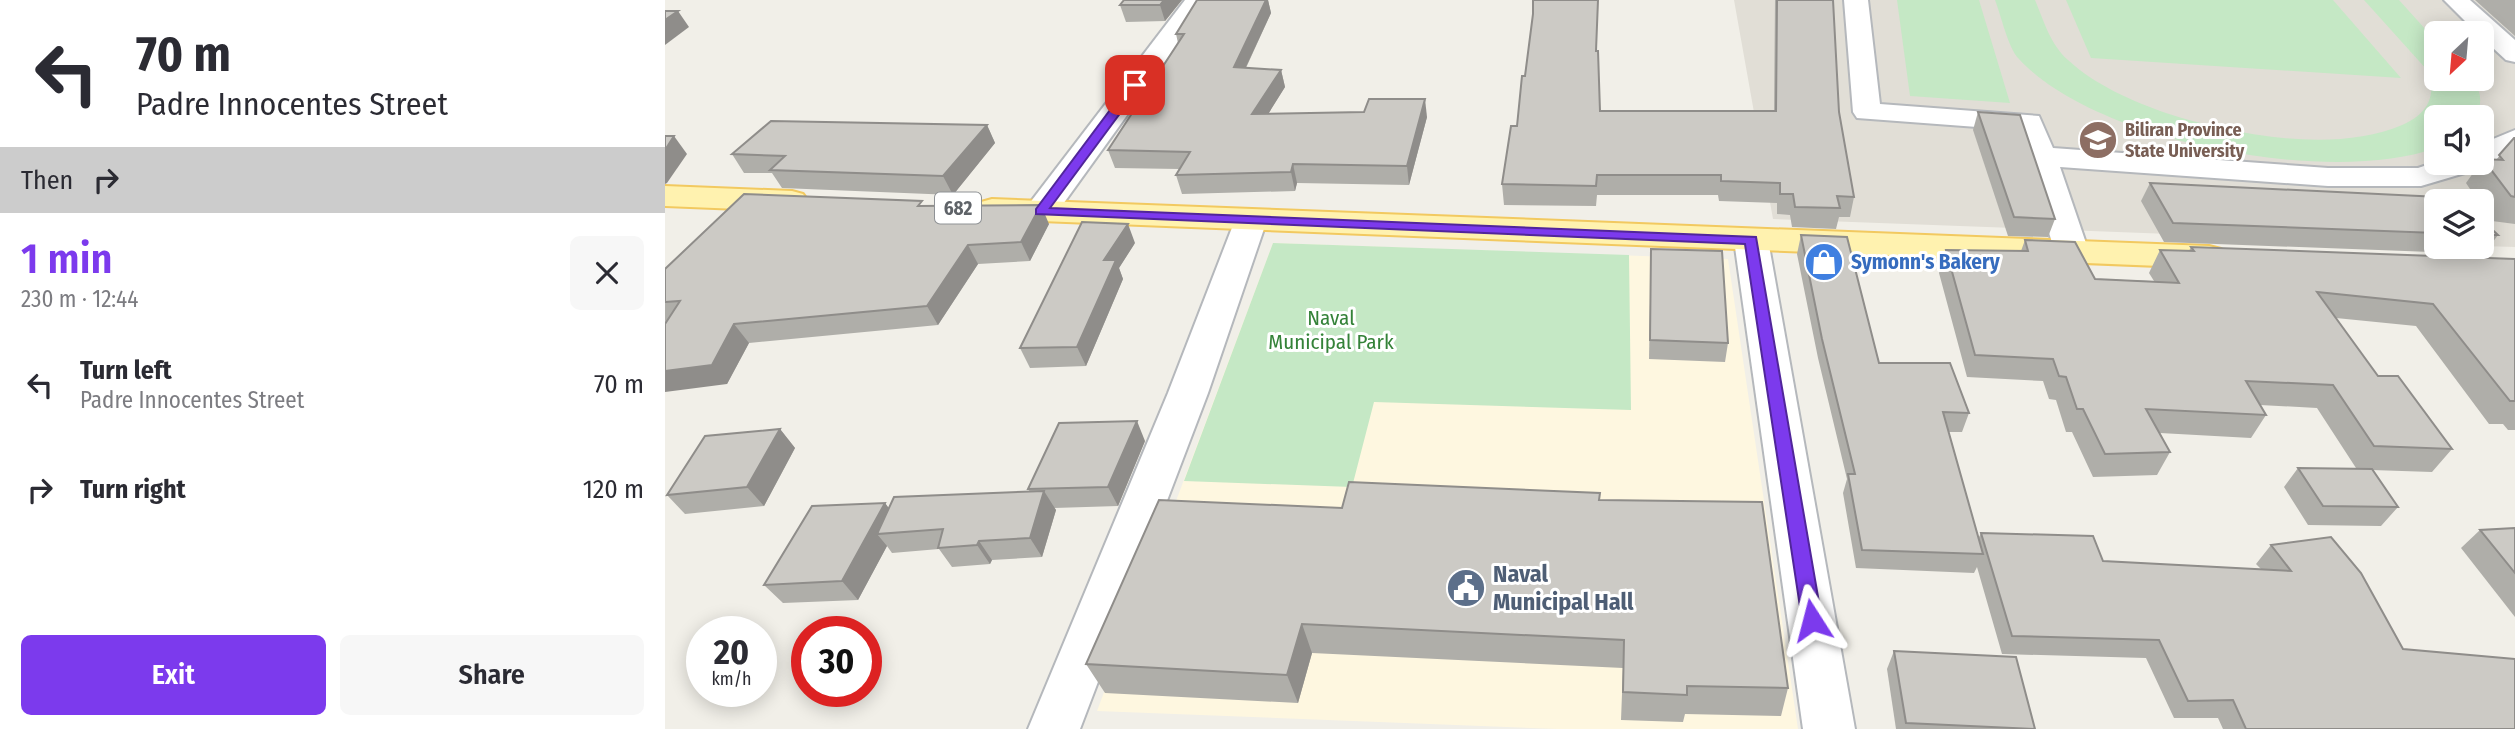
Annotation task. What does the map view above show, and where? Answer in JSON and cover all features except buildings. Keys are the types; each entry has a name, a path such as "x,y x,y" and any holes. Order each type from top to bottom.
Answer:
{"main road":[{"path":"665,196 818,202"},
{"name":"682","path":"957,208 2238,258"}],"street":[{"path":"1041,211 1198,0"},
{"path":"1856,0 1867,112 2029,122 2072,252"},
{"path":"2456,0 2515,54"},
{"path":"2494,150 2515,139"},
{"path":"2041,156 2327,177 2427,175"},
{"path":"1054,729 1188,393 1251,220"},
{"path":"1751,240 1829,729"}],"shaded area":[{"name":"Biliran Province State University","path":"1734,0 2515,0 2515,247 2494,246 2494,189 2424,189 2424,244 1773,219"},
{"path":"1273,243 1728,259 1798,729 1558,729 1097,711"}],"green space":[{"path":"1897,0 1979,0 2010,103 1910,96"},
{"path":"1995,0 2035,0 2048,32 2062,54 2090,77 2127,98 2166,113 2222,128 2252,134 2316,140 2375,134 2411,121 2424,110 2424,151 2391,159 2337,162 2278,159 2217,149 2157,134 2102,114 2055,88 2019,59 2008,39"},
{"path":"2066,0 2333,0 2401,78 2091,58"},
{"path":"2364,0 2399,0 2424,28 2424,67"},
{"path":"2431,91 2479,91 2480,105 2427,105"},
{"name":"Naval Municipal Park","path":"1273,243 1629,255 1631,410 1374,402 1352,487 1184,481"}],"place":[{"name":"Biliran Province State University","path":"2098,140"},
{"name":"Symonn's Bakery","path":"1824,262"},
{"name":"Naval Municipal Hall","path":"1466,588"}],"route":[{"path":"1135,85 1041,211 1751,240 1812,620"}]}
